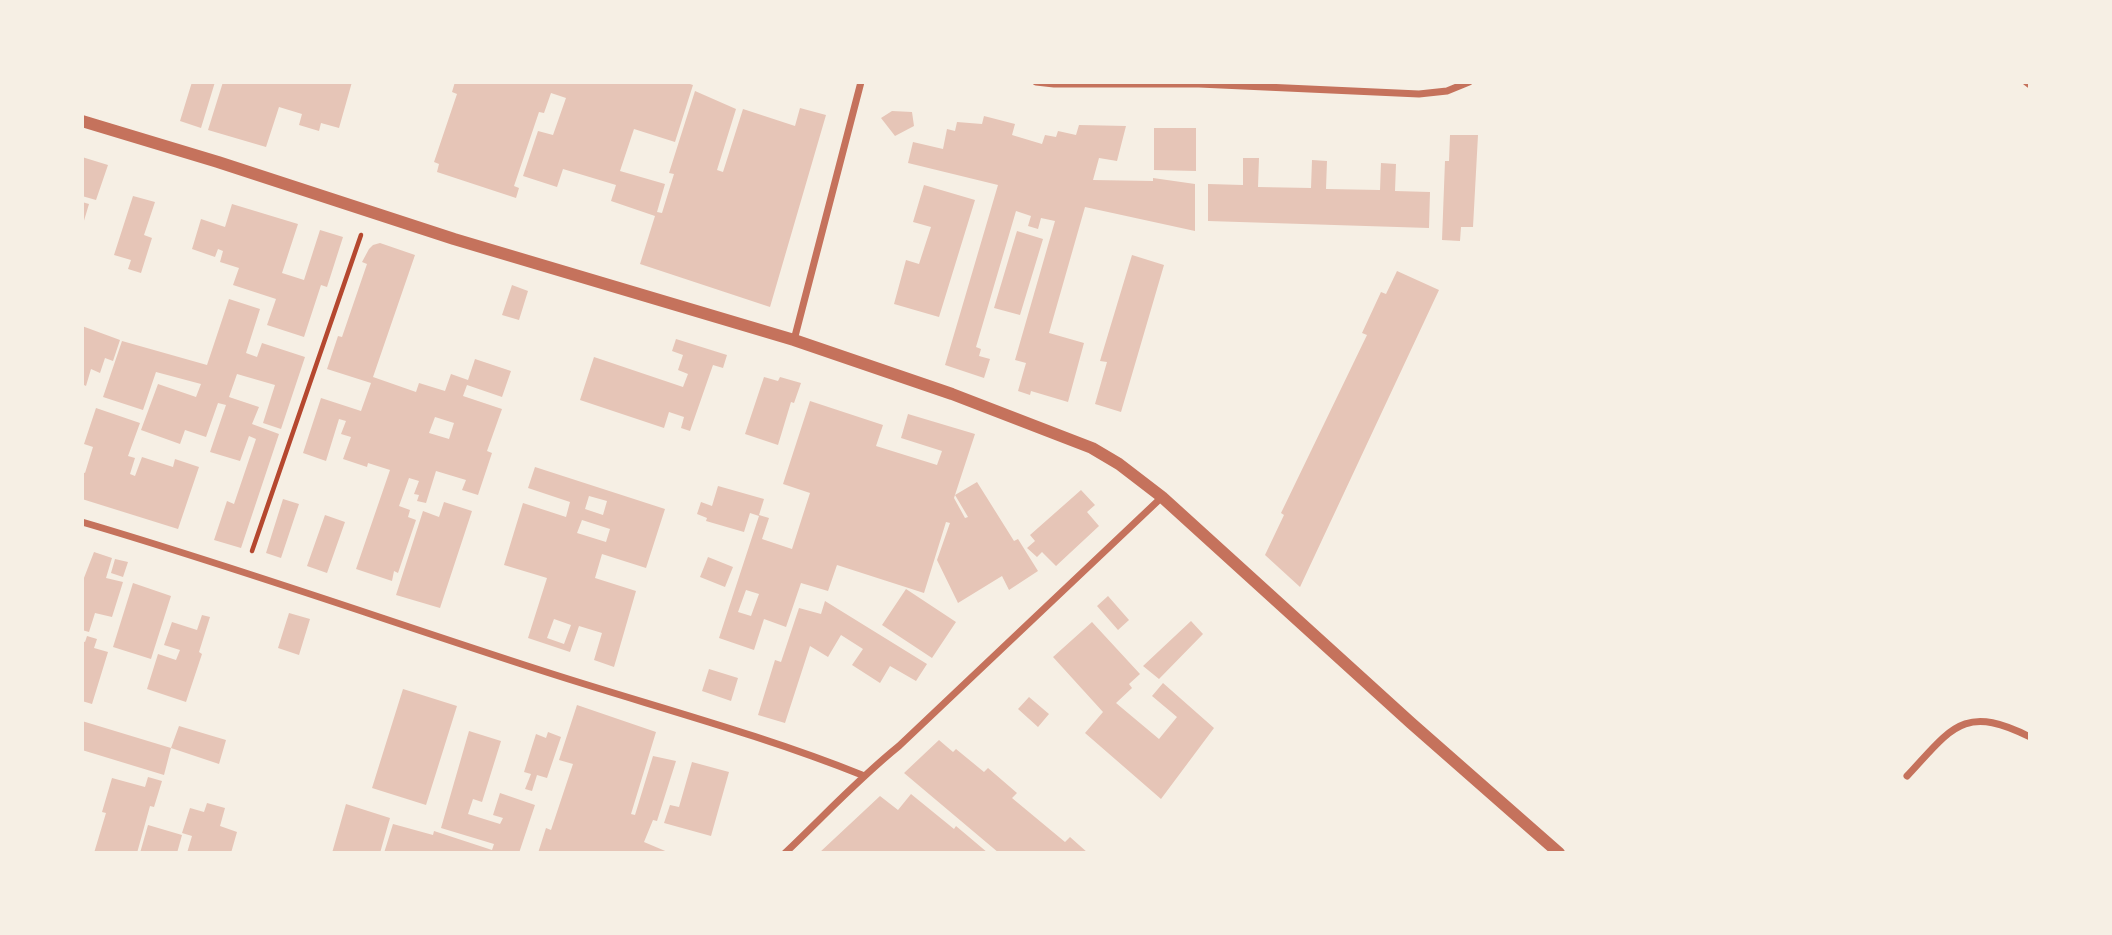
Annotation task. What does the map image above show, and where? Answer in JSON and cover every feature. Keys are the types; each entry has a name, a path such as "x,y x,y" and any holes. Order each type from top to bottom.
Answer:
{"street":[{"path":"794,340 860,82"},
{"path":"1036,82 1199,83 1419,94 1447,91 1469,82"},
{"path":"82,121 653,299 794,340 1092,447 1162,497 1559,853"},
{"path":"785,853 862,775 899,746 1162,497"},
{"path":"82,522 244,571 541,670 720,725 862,775"},
{"path":"1907,776 1962,723 1987,719 2030,737"}],"path":[{"path":"244,571 370,211"}],"building":[{"path":"192,82 215,82 201,128 180,121"},
{"path":"223,82 352,82 339,128 321,123 319,131 299,125 302,114 279,107 266,147 208,130"},
{"path":"455,82 684,82 693,85 675,142 634,129 620,171 665,184 657,212 662,213 674,174 669,173 695,91 736,109 717,170 723,172 743,109 795,126 800,108 826,115 770,307 640,264 655,216 611,201 616,185 563,169 557,187 523,176 538,131 553,135 566,98 551,93 544,113 539,112 514,186 519,188 516,198 437,172 439,164 434,162 457,94 452,92"},
{"path":"892,111 912,112 914,126 895,136 881,118"},
{"path":"984,116 1015,124 1012,135 1042,144 1045,135 1056,137 1058,131 1076,135 1079,125 1126,126 1117,161 1099,158 1093,180 1153,181 1153,178 1195,184 1195,231 1085,207 1049,333 1084,343 1068,402 1031,391 1030,395 1018,391 1026,363 1015,360 1055,221 1041,218 1038,229 1028,226 1031,216 1016,211 976,347 981,349 979,356 990,359 984,378 945,365 998,185 908,163 913,142 943,149 947,129 955,131 957,122 982,124"},
{"path":"1154,128 1196,128 1196,171 1154,170"},
{"path":"1450,135 1478,135 1473,227 1461,227 1460,241 1442,240 1445,161 1449,161"},
{"path":"82,157 108,165 96,200 82,196"},
{"path":"1243,158 1259,158 1258,187 1311,188 1312,160 1327,161 1326,189 1380,190 1381,163 1396,164 1395,191 1430,192 1429,228 1208,221 1208,184 1243,185"},
{"path":"924,185 975,200 939,317 894,304 906,260 919,264 931,227 913,222"},
{"path":"133,196 155,202 144,235 152,238 141,273 128,269 131,260 114,255"},
{"path":"82,202 89,204 83,224 82,224"},
{"path":"232,204 298,224 282,273 304,280 320,230 343,237 327,287 321,285 304,337 267,325 276,299 233,285 239,268 220,262 223,251 218,249 215,257 192,249 201,219 225,227"},
{"path":"1017,231 1043,239 1020,315 994,308"},
{"path":"380,243 415,255 373,377 416,392 419,383 445,391 451,374 468,380 475,359 511,371 502,397 467,385 463,396 502,409 487,451 492,453 478,495 462,490 466,480 436,471 426,503 417,501 419,495 414,494 419,481 409,478 399,506 410,510 408,517 416,520 398,573 394,571 392,581 356,569 390,470 368,463 367,467 343,459 351,437 341,434 346,421 339,419 326,461 303,453 321,398 361,411 371,383 327,369 338,336 342,337 367,264 362,262 373,245","holes":["435,417 454,423 449,439 429,433"]},
{"path":"1132,255 1164,265 1121,412 1095,404 1107,362 1100,361"},
{"path":"1397,271 1439,290 1300,587 1265,555 1284,515 1281,513 1367,335 1362,333 1381,292 1386,294"},
{"path":"512,285 528,291 519,320 502,315"},
{"path":"229,299 260,309 246,353 257,357 262,343 305,357 281,429 263,423 275,385 237,374 229,397 259,407 252,424 279,434 241,548 214,540 227,501 234,504 256,439 249,436 240,461 210,452 226,405 218,403 206,437 185,430 180,444 141,430 158,384 196,397 201,384 156,372 143,410 103,397 122,341 207,365"},
{"path":"82,326 120,340 113,361 105,358 100,373 91,369 86,386 82,384"},
{"path":"676,339 727,355 723,368 713,365 690,431 681,428 684,417 669,412 664,428 580,400 594,357 683,387 688,374 678,370 683,355 672,351"},
{"path":"764,377 778,381 780,377 801,383 794,403 791,402 778,445 745,434"},
{"path":"810,401 883,425 876,446 937,465 942,451 901,438 908,414 975,434 954,498 965,518 968,517 955,495 977,482 1014,541 1018,539 1038,571 1009,590 1002,576 958,603 937,560 950,523 946,522 924,593 837,565 828,591 801,583 786,627 764,619 754,650 719,638 759,516 750,513 744,532 706,521 707,518 697,514 701,502 712,506 718,486 764,499 759,515 769,518 762,539 792,549 810,493 783,484","holes":["746,590 759,594 751,616 738,612"]},
{"path":"96,408 140,423 128,456 135,458 130,474 135,476 142,457 173,467 175,459 199,467 178,529 82,499 82,472 85,473 93,447 84,444"},
{"path":"535,467 665,509 646,568 602,554 595,578 636,591 614,667 594,660 602,633 579,626 570,652 528,638 547,578 504,565 523,503 566,517 570,502 528,488","holes":["589,496 607,501 603,515 585,509","582,520 610,529 606,542 577,533","554,619 571,625 564,644 547,638"]},
{"path":"1081,490 1095,505 1087,512 1099,526 1056,566 1042,552 1037,557 1027,548 1035,541 1030,535"},
{"path":"283,499 299,504 281,558 266,553"},
{"path":"444,502 472,511 440,608 396,595 423,511 439,517"},
{"path":"325,515 345,522 327,573 307,566"},
{"path":"94,552 112,558 106,578 123,582 112,617 95,613 89,632 82,630 82,583"},
{"path":"708,557 733,567 725,587 700,577"},
{"path":"115,559 128,562 123,577 111,573"},
{"path":"133,583 171,596 151,659 113,647"},
{"path":"906,589 956,622 932,658 882,625"},
{"path":"1108,596 1129,620 1118,630 1097,606"},
{"path":"825,601 927,664 916,681 890,666 880,683 852,665 863,649 841,635 828,657 810,646 785,723 758,715 775,660 781,662 799,608 821,614"},
{"path":"289,613 310,619 299,655 278,648"},
{"path":"202,615 210,617 199,652 202,654 186,702 147,689 158,654 176,660 180,650 164,645 172,622 197,630"},
{"path":"1191,621 1203,634 1159,679 1143,666"},
{"path":"1092,622 1140,674 1129,684 1132,688 1116,703 1159,739 1177,717 1152,696 1163,683 1214,728 1161,799 1085,733 1103,712 1053,657"},
{"path":"87,636 97,639 94,648 108,652 92,704 82,701 82,641 85,642"},
{"path":"709,669 738,678 731,701 702,691"},
{"path":"403,689 457,706 426,805 372,788"},
{"path":"1029,697 1049,714 1038,727 1018,709"},
{"path":"577,705 656,732 631,814 635,815 653,756 676,761 657,821 653,820 644,842 670,853 538,853 546,828 551,830 573,764 559,760"},
{"path":"82,721 171,748 164,775 82,750"},
{"path":"179,726 226,740 219,764 171,748"},
{"path":"469,731 501,741 482,802 473,799 468,814 500,824 503,818 493,815 500,793 535,805 519,853 384,853 393,824 433,835 434,831 492,850 494,844 441,828"},
{"path":"548,732 561,737 547,778 537,775 532,791 525,789 531,774 524,772 536,734 546,738"},
{"path":"939,740 953,752 956,749 984,772 988,768 1017,793 1012,798 1065,842 1070,837 1088,853 999,853 904,773"},
{"path":"692,762 729,772 711,836 664,823 670,805 679,807"},
{"path":"148,777 162,781 154,807 150,806 137,853 94,853 106,813 102,812 112,778 145,787"},
{"path":"911,794 988,853 819,853 880,796 898,810"},
{"path":"207,803 225,808 220,826 237,832 231,853 187,853 192,836 182,833 190,808 204,812"},
{"path":"346,804 390,818 380,853 332,853"},
{"path":"148,825 182,835 177,853 140,853"}]}
